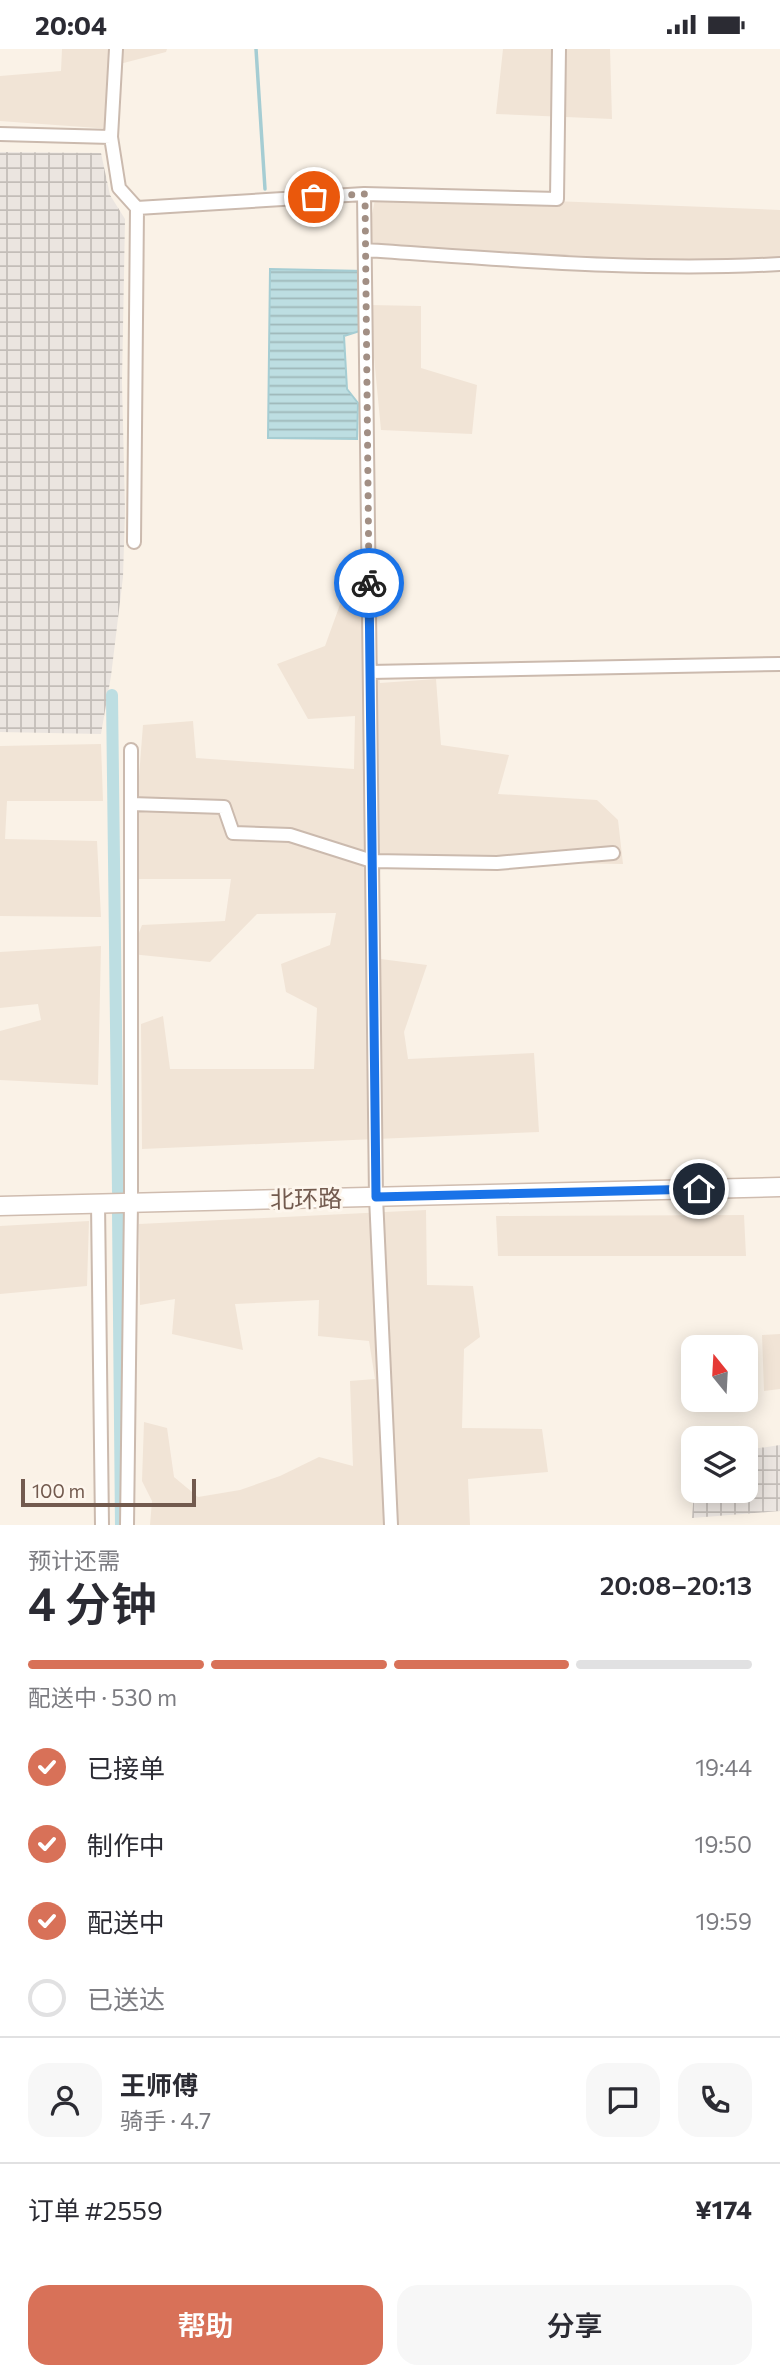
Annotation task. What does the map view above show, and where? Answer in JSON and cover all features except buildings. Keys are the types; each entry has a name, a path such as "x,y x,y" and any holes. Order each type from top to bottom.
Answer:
{"main road":[{"name":"北环路","path":"0,1206 780,1187"}],"street":[{"path":"116,49 111,137 119,188 137,208 134,542"},
{"path":"137,208 365,194 557,199 559,49"},
{"path":"0,134 111,137"},
{"path":"365,194 376,1197 391,1525"},
{"path":"365,250 582,264 734,267 780,264"},
{"path":"370,672 780,664"},
{"path":"127,1525 131,1202 131,750"},
{"path":"131,803 225,807 233,833 290,835 372,861 496,863 613,853"},
{"path":"98,1203 102,1525"}],"shaded area":[{"path":"62,49 167,49 166,52 108,67 111,129 0,121 0,76 61,71"},
{"path":"503,49 610,49 612,119 496,114"},
{"path":"0,152 101,153 110,195 125,219 123,577 101,734 0,732"},
{"path":"376,194 780,210 780,263 365,250"},
{"path":"369,305 421,306 421,368 477,385 472,434 381,430"},
{"path":"342,599 369,600 380,683 436,679 441,745 509,755 498,794 597,800 618,820 623,864 381,861 373,958 427,965 404,1032 408,1059 534,1053 539,1132 142,1149 141,1024 163,1016 170,1069 314,1069 317,1008 286,992 281,964 330,945 336,913 257,914 210,962 131,954 142,925 225,921 231,879 131,879 143,725 193,721 196,758 354,769 355,716 308,719 277,664 325,646"},
{"path":"101,744 103,801 7,801 5,839 97,841 101,917 0,916 0,746"},
{"path":"101,946 98,1085 0,1080 0,1031 41,1020 38,1004 0,1008 0,952"},
{"path":"426,1210 427,1285 473,1286 480,1337 464,1349 462,1428 542,1429 548,1472 468,1479 470,1525 150,1525 152,1501 142,1481 144,1422 167,1428 174,1477 198,1497 240,1490 280,1476 319,1457 353,1466 350,1381 375,1379 369,1341 318,1336 319,1300 235,1304 243,1350 172,1334 175,1299 140,1305 139,1224"},
{"path":"744,1215 746,1256 498,1256 496,1216"},
{"path":"89,1221 87,1286 0,1294 0,1226"},
{"path":"780,1334 780,1389 764,1391 762,1335"},
{"path":"780,1445 780,1511 692,1518 693,1503 758,1503 758,1448"}],"water":[{"path":"270,269 365,271 366,329 344,336 347,389 358,403 357,439 268,438"}],"waterway":[{"path":"256,49 265,189"},
{"path":"112,695 118,1192"},
{"path":"118,1213 121,1525"}],"way so far":[{"path":"314,197 365,194 369,583"}],"route":[{"path":"369,583 376,1197 699,1189"}]}
